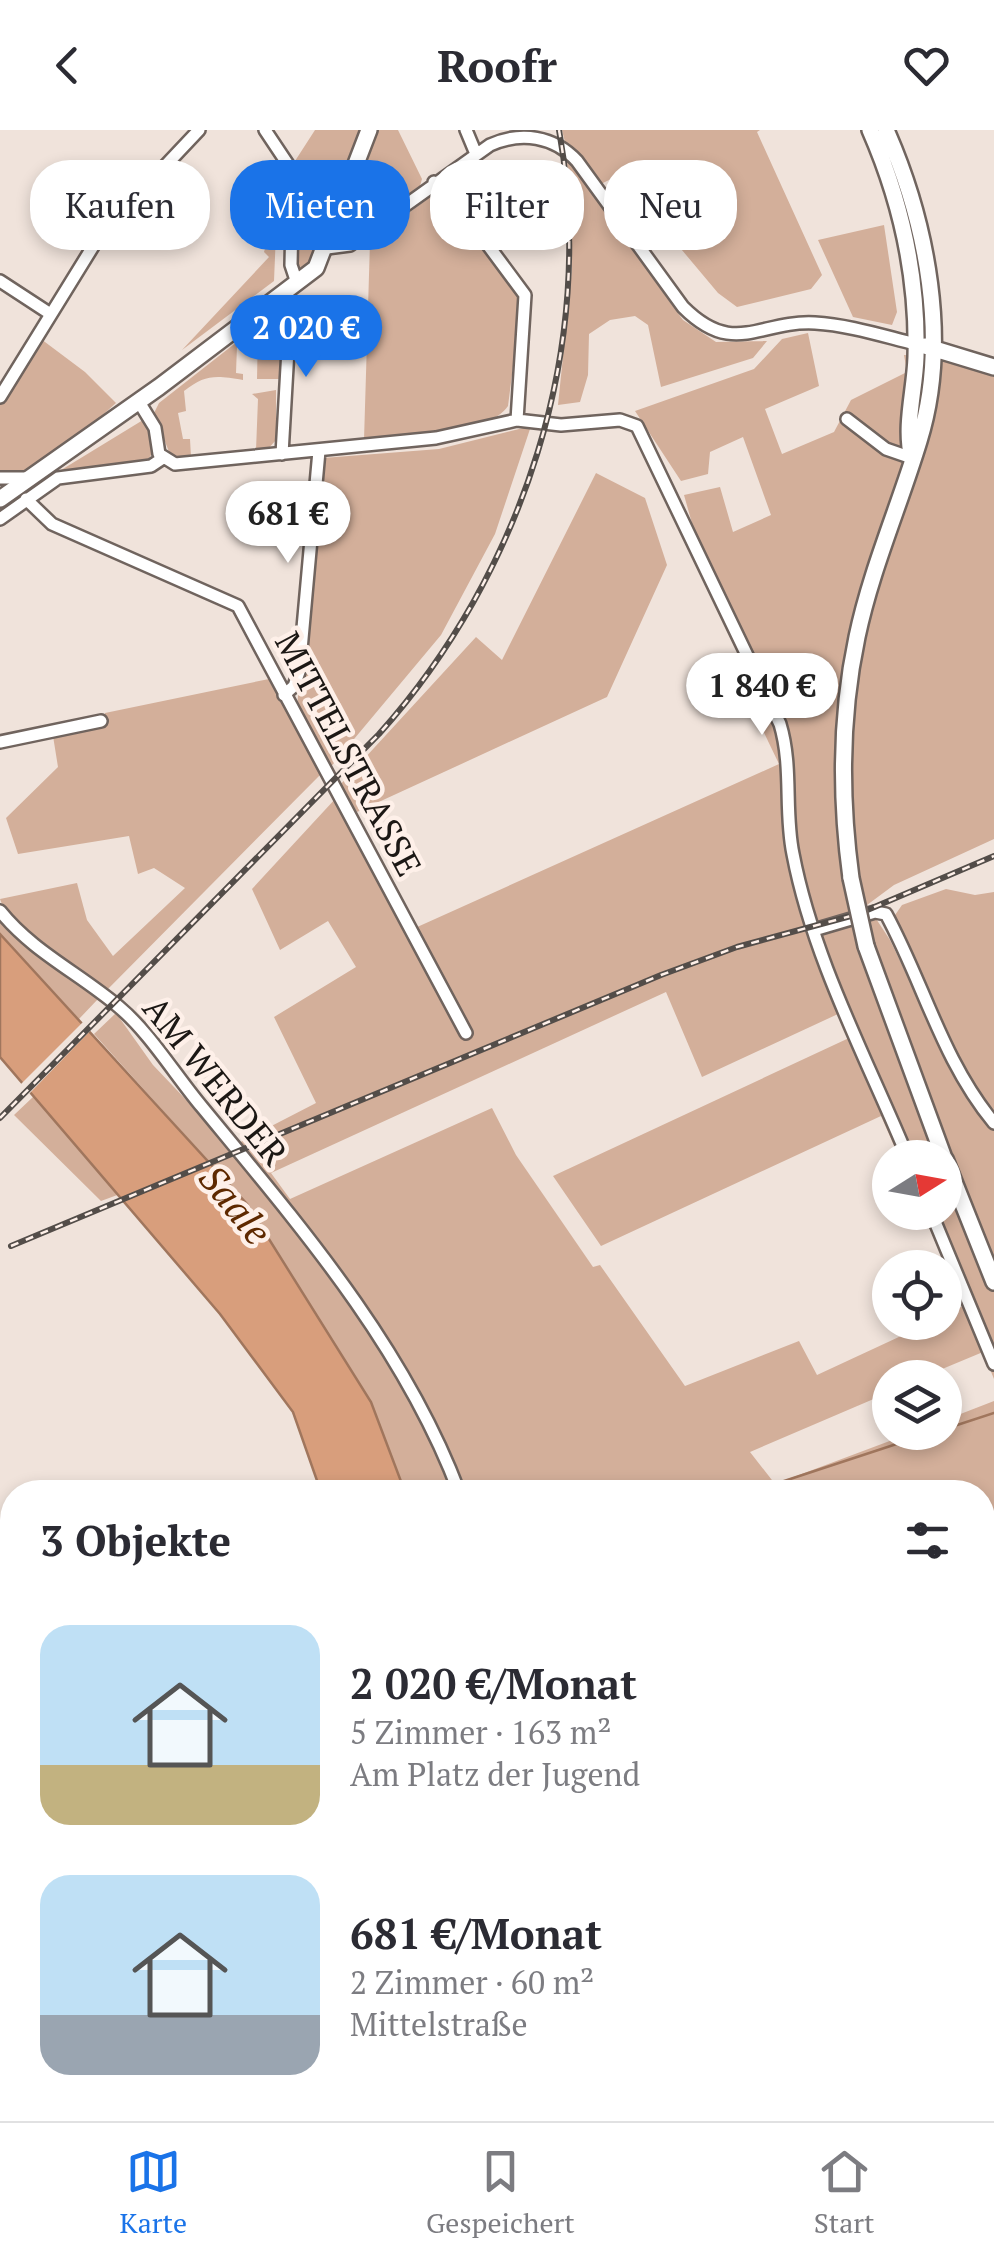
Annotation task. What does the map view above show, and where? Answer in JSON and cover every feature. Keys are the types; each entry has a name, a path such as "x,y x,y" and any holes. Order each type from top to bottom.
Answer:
{"main road":[{"path":"359,160 370,130"},
{"path":"870,130 900,210 923,346 926,407 867,594 848,690 842,774 851,878 866,946 938,1140"},
{"path":"886,130 920,230 930,297 923,346"},
{"path":"0,499 139,402 291,288 316,268 326,250"},
{"path":"923,346 994,368"},
{"path":"962,1201 994,1282"}],"street":[{"path":"0,397 48,313 100,235 199,130"},
{"path":"265,130 293,172 282,454"},
{"path":"466,130 476,154"},
{"path":"467,160 502,140 530,134 560,145 578,161 683,307 703,324 740,336 813,323 923,346"},
{"path":"410,201 430,185"},
{"path":"491,250 524,295 518,420"},
{"path":"0,281 48,313"},
{"path":"889,337 908,323 916,306"},
{"path":"139,402 154,425 162,458 174,464 447,436 518,420 561,425 631,421 664,477 780,724 786,746 792,852 814,930 901,1140"},
{"path":"847,419 886,449 912,458"},
{"path":"284,695 294,686 299,672 319,450"},
{"path":"0,520 58,478 151,466 162,458"},
{"path":"0,478 30,478"},
{"name":"MITTELSTRASSE","path":"26,499 52,524 238,606 466,1033"},
{"path":"0,742 100,722"},
{"name":"AM WERDER","path":"0,911 70,975 120,1007 290,1216 408,1378 438,1436 454,1480"},
{"path":"814,930 875,912 886,914 931,1022 968,1089 994,1123"},
{"path":"938,1230 994,1364"}],"shaded area":[{"path":"315,130 361,130 350,160 296,160"},
{"path":"375,130 398,130 422,179 420,186 410,193 410,160 365,160"},
{"path":"562,130 760,130 757,132 822,275 811,289 737,307 718,293 682,250 737,250 737,160 604,160 601,184 565,142"},
{"path":"584,183 604,210 604,250 633,250 683,320 716,342 767,341 753,358 661,387 648,325 635,316 610,320 589,334 588,375 580,402 558,405 571,250 584,250"},
{"path":"430,197 430,250 484,250 516,290 521,304 508,406 498,416 463,429 364,440 370,250 410,250 410,212"},
{"path":"884,225 897,312 892,325 853,317 818,240"},
{"path":"275,250 274,281 182,350 269,257 264,252"},
{"path":"296,250 316,250 312,262 302,270 296,260"},
{"path":"283,306 279,379 257,379 258,329 245,345 237,346 236,373 243,374 243,380 210,378 184,391 186,411 178,413 183,439 190,439 191,457 171,457 154,413 159,403"},
{"path":"808,333 819,386 765,409 782,454 834,432 851,400 907,372 904,355 943,357 994,377 994,839 894,885 867,905 890,940 960,1086 994,1126 994,1379 983,1352 962,1361 872,1360 872,1400 750,1452 772,1480 400,1480 371,1402 247,1204 94,1034 116,1013 153,1065 231,1147 316,1103 274,1017 356,967 328,921 280,950 252,889 336,798 415,928 779,764 743,689 764,680 699,548 684,495 720,487 733,532 771,515 743,437 710,452 708,474 681,481 635,411 754,369 782,339","holes":["666,992 702,1077 838,1014 849,1038 553,1176 601,1246 881,1116 892,1140 962,1140 962,1230 930,1230 939,1250 962,1250 962,1340 892,1340 817,1375 799,1341 685,1386 600,1265 593,1267 516,1155 492,1108 290,1199 271,1173"]},
{"path":"37,336 85,372 116,403 48,461 16,473 0,472 0,402"},
{"path":"276,390 276,440 267,450 256,450 258,399 252,394"},
{"path":"143,420 151,429 153,452 147,461 53,475"},
{"path":"531,426 495,534 441,635 329,769 297,706 323,458 439,449"},
{"path":"596,473 645,498 667,565 607,697 357,812 340,785 476,637 502,660"},
{"path":"269,679 321,774 104,993 30,937 0,899 77,883 87,920 113,956 185,888 154,868 138,874 129,836 18,854 6,818 58,767 53,736 103,725 105,713"},
{"path":"946,889 975,895 994,892 994,1117 969,1083 893,918 902,905"},
{"path":"0,915 36,953 98,999 79,1019 0,934"},
{"path":"52,1079 120,1194 101,1201 14,1115"},
{"path":"994,1401 994,1480 786,1480 872,1448 962,1450 962,1413"}],"water":[{"name":"Saale","path":"0,934 247,1204 371,1402 400,1480 317,1480 293,1412 220,1314 0,1057"}],"pier":[{"path":"86,1019 94,1027 28,1095 19,1086"}],"waterway":[{"path":"962,1423 994,1413"},
{"path":"787,1480 878,1450"}],"railway":[{"path":"0,1118 379,734 430,671 473,602 510,529 538,452 557,373 568,292 568,211 559,130"},
{"path":"11,1246 661,975 737,947 858,914 994,856"}]}
